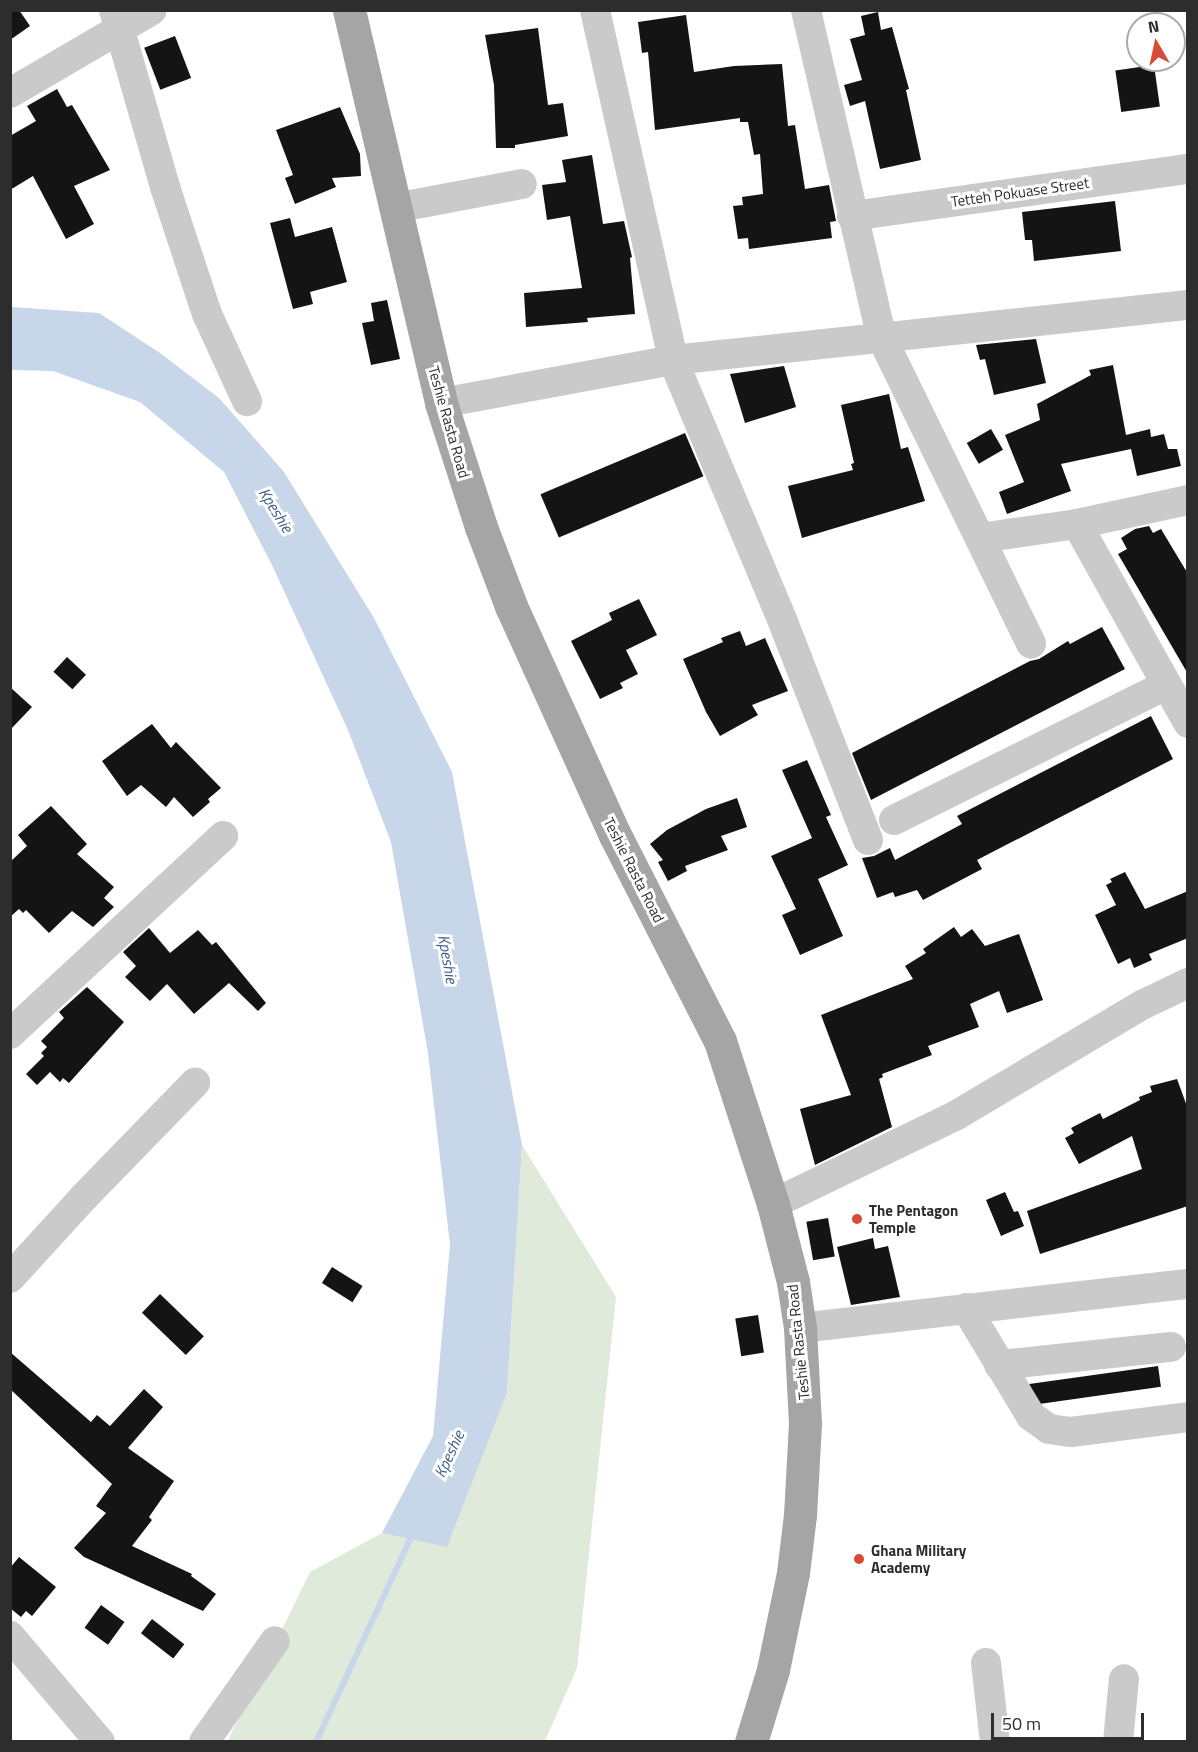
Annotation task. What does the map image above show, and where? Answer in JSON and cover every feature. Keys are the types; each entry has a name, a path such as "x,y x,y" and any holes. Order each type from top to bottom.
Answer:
{"main road":[{"name":"Teshie Rasta Road","path":"349,10 441,404 481,526 511,606 615,835 720,1041 773,1203 793,1281 800,1328 805,1423 793,1573 773,1670 751,1742"}],"street":[{"path":"10,93 116,20 152,10"},
{"path":"595,10 673,360 783,622 868,840"},
{"path":"806,10 882,338 1031,644"},
{"path":"116,20 165,187 207,314 247,402"},
{"name":"Tetteh Pokuase Street","path":"852,216 1188,169"},
{"path":"395,208 522,184"},
{"path":"441,404 673,360 1188,305"},
{"path":"980,538 1077,524 1188,500"},
{"path":"1077,524 1188,723"},
{"path":"894,820 1166,685"},
{"path":"10,1034 224,836"},
{"path":"773,1203 955,1116 1144,1004 1188,982"},
{"path":"10,1278 83,1198 195,1083"},
{"path":"800,1328 1188,1284"},
{"path":"966,1308 1031,1416 1049,1429 1071,1432 1188,1417"},
{"path":"999,1365 1171,1347"},
{"path":"10,1636 100,1742"},
{"path":"204,1742 275,1641"},
{"path":"986,1663 995,1742"},
{"path":"1118,1742 1124,1679"}],"green space":[{"path":"522,1145 616,1297 577,1668 545,1741 227,1742 310,1572 382,1533 447,1546 507,1393"}],"water":[{"path":"11,307 99,313 160,353 219,398 284,472 374,618 452,772 522,1145 507,1393 447,1547 382,1533 433,1436 450,1245 428,1053 391,842 348,730 272,565 224,472 140,402 53,371 11,370"}],"building":[{"path":"10,10 19,10 30,26 10,40"},
{"path":"878,12 881,30 892,27 909,89 906,90 921,160 880,169 865,101 850,106 844,85 862,80 850,39 865,35 861,16"},
{"path":"686,15 694,72 734,66 782,64 788,126 795,125 805,189 829,185 836,221 830,222 832,238 749,249 748,238 738,239 733,206 743,205 742,197 763,194 760,154 754,155 748,122 740,122 740,118 655,130 648,52 642,53 638,22"},
{"path":"538,28 548,105 563,103 568,136 515,145 515,148 496,148 494,85 485,35"},
{"path":"175,36 191,78 160,90 144,48"},
{"path":"1126,69 1126,72 1155,72 1160,107 1121,112 1115,70"},
{"path":"57,89 67,107 72,105 110,170 74,186 94,224 66,239 33,176 10,190 10,136 36,121 27,106"},
{"path":"340,107 360,154 361,176 332,178 336,187 295,204 285,178 293,175 276,130"},
{"path":"592,155 603,224 624,221 632,257 630,258 635,314 587,318 588,322 526,327 524,293 582,288 570,216 547,220 542,185 566,182 562,160"},
{"path":"1115,201 1121,251 1034,261 1032,240 1025,240 1022,212"},
{"path":"290,218 295,237 332,227 347,282 310,292 313,304 293,309 270,223"},
{"path":"387,300 400,359 371,365 362,323 374,321 371,303"},
{"path":"1036,339 1046,383 994,395 985,359 980,360 976,345"},
{"path":"1113,365 1126,435 1150,429 1151,437 1164,434 1168,449 1177,449 1181,466 1137,476 1131,449 1061,464 1071,491 1007,514 999,492 1024,482 1005,435 1040,420 1037,404 1091,375 1089,370"},
{"path":"784,366 796,407 745,423 730,374"},
{"path":"889,394 901,449 908,447 925,501 802,538 788,486 853,470 851,464 854,463 841,405"},
{"path":"991,429 1003,450 979,464 967,443"},
{"path":"685,433 703,476 559,538 540,494"},
{"path":"1149,526 1153,533 1161,529 1188,574 1188,674 1118,554 1127,549 1121,538 1135,529"},
{"path":"639,599 657,635 626,650 638,674 620,683 623,688 600,699 571,641 612,620 609,613"},
{"path":"1102,627 1125,669 871,800 852,753 1030,661 1039,659 1068,641 1070,644"},
{"path":"740,631 746,646 765,638 788,691 752,705 758,715 720,736 706,712 683,659 723,642 721,638"},
{"path":"67,657 86,675 72,689 53,672"},
{"path":"10,687 32,707 10,730"},
{"path":"1151,716 1173,759 977,860 982,869 923,900 917,890 895,897 893,892 877,898 862,858 874,856 890,848 895,860 962,824 957,816"},
{"path":"152,724 171,748 176,742 221,788 208,799 210,802 193,817 174,797 166,807 141,785 127,796 102,761"},
{"path":"807,760 831,815 826,817 848,865 818,879 843,936 800,955 782,915 796,909 771,856 812,838 782,770"},
{"path":"737,798 747,827 721,836 728,850 685,866 687,871 668,881 658,862 663,860 650,844 667,830 706,809"},
{"path":"51,806 87,844 77,854 114,887 104,898 114,907 93,927 72,911 49,933 26,910 23,913 19,909 10,917 10,862 27,846 18,835"},
{"path":"1125,872 1145,909 1188,891 1188,938 1149,954 1152,960 1134,968 1130,958 1118,964 1095,915 1116,905 1106,885 1112,882 1110,879"},
{"path":"954,927 961,937 972,929 985,946 1019,934 1043,1000 1007,1013 999,991 970,1004 979,1027 928,1046 932,1055 882,1074 883,1077 879,1079 892,1127 815,1165 800,1109 851,1095 821,1015 913,979 905,966 926,953 923,949"},
{"path":"149,928 170,953 198,930 212,945 216,942 266,1003 258,1011 229,983 194,1014 167,984 150,1001 125,977 136,966 123,952"},
{"path":"87,987 124,1022 69,1083 63,1078 60,1082 50,1072 37,1085 26,1074 44,1056 41,1053 47,1047 41,1041 64,1018 59,1012"},
{"path":"1177,1079 1188,1109 1188,1206 1040,1254 1027,1211 1142,1169 1132,1136 1079,1164 1065,1138 1074,1133 1071,1128 1100,1113 1103,1119 1140,1100 1139,1097 1152,1092 1150,1086"},
{"path":"1005,1192 1014,1212 1018,1211 1024,1226 1001,1236 986,1200"},
{"path":"828,1218 835,1256 813,1260 806,1222"},
{"path":"873,1238 875,1249 888,1246 900,1297 851,1305 837,1247"},
{"path":"332,1267 363,1286 352,1302 322,1283"},
{"path":"160,1294 204,1336 186,1355 142,1313"},
{"path":"758,1315 764,1353 741,1356 735,1319"},
{"path":"10,1352 91,1422 97,1415 110,1426 144,1389 163,1407 128,1448 174,1481 149,1517 152,1520 132,1546 192,1574 191,1576 216,1594 203,1611 84,1557 74,1548 106,1513 96,1506 112,1484 10,1389"},
{"path":"1158,1366 1161,1387 1032,1405 1029,1384"},
{"path":"19,1557 56,1587 32,1616 26,1611 21,1617 10,1608 10,1568"},
{"path":"101,1605 124,1622 108,1645 85,1628"},
{"path":"152,1619 184,1644 173,1658 141,1633"}],"waterway":[{"name":"Kpeshie","path":"316,1742 413,1533"}],"place":[{"name":"The Pentagon Temple","path":"857,1219"},
{"name":"Ghana Military Academy","path":"859,1559"}]}
